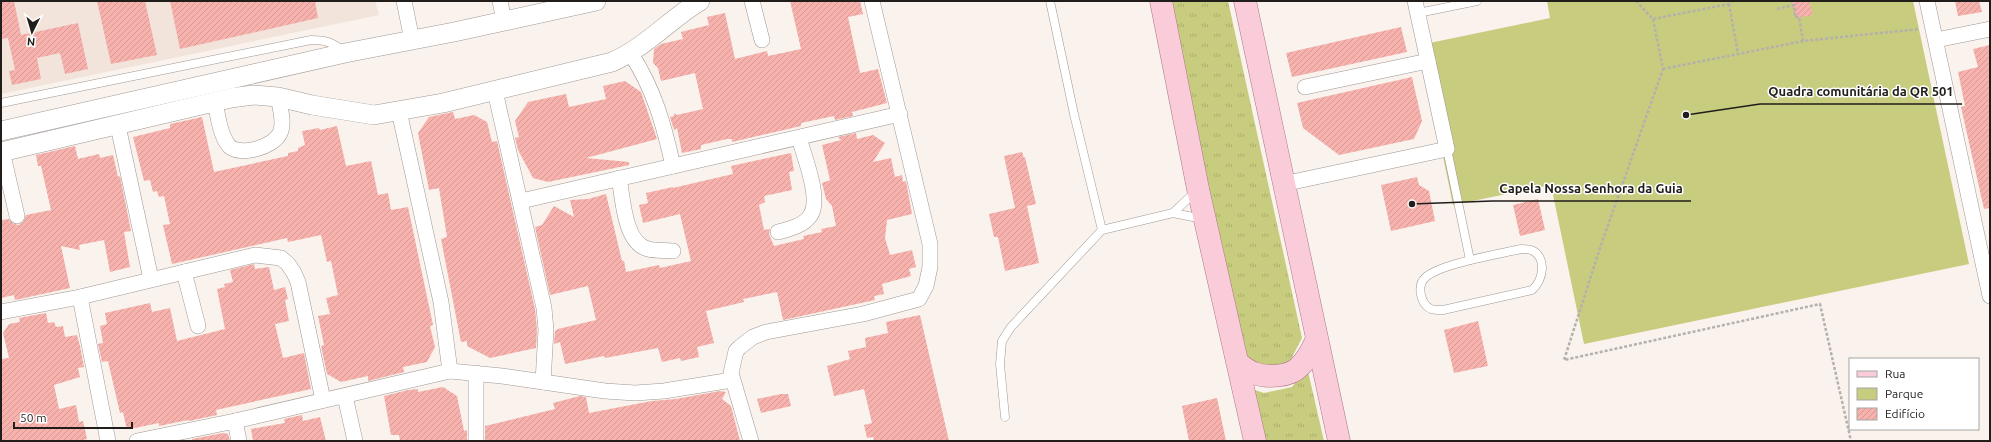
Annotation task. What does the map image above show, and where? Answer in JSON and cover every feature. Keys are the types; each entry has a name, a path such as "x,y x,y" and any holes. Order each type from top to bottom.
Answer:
{"main road":[{"path":"1161,1 1198,189 1256,441"},
{"path":"1245,1 1316,341 1339,441"},
{"path":"1238,363 1253,373 1265,376 1284,374 1298,368 1308,357 1316,341"}],"street":[{"path":"404,1 412,40"},
{"path":"500,1 504,21"},
{"path":"1,131 345,53 596,1"},
{"path":"17,216 1,152 118,126 215,102 253,95 278,97 312,105 374,115 495,91 588,69 631,54 682,12 700,1"},
{"path":"752,1 762,40"},
{"path":"750,441 732,380 731,373 736,351 753,337 766,332 863,314 919,299 926,286 930,267 930,244 872,1"},
{"path":"1927,1 1987,265 1990,296"},
{"path":"1283,184 1447,149 1416,7"},
{"path":"1934,34 1990,28"},
{"path":"631,54 641,70 659,109 673,166"},
{"path":"1305,86 1428,61"},
{"path":"495,91 544,308 546,330 543,382"},
{"path":"215,102 221,128 227,144 237,151 245,152 270,143 281,133 282,116 278,97"},
{"path":"399,111 441,302 450,371"},
{"path":"521,201 900,114"},
{"path":"118,126 151,279"},
{"path":"778,232 794,227 803,222 810,216 814,206 813,190 799,138"},
{"path":"619,178 627,222 634,240 640,246 648,249 673,251"},
{"path":"1,312 80,297 254,255 274,256 281,258 288,264 298,282 323,400"},
{"path":"184,272 198,326"},
{"path":"80,297 108,441"},
{"path":"137,441 235,421 450,371 605,391 635,393 664,392 732,380"},
{"path":"476,374 476,441"},
{"path":"345,396 355,441"},
{"path":"235,421 239,441"}],"lane":[{"path":"1050,1 1074,114 1102,230"},
{"path":"1416,7 1477,1"},
{"path":"1,103 311,40 325,40 333,43 345,53"},
{"path":"1447,149 1470,260"},
{"path":"1173,213 1198,189"},
{"path":"1005,417 1000,364 1002,341 1011,327 1102,230 1173,213 1206,220"},
{"path":"1521,249 1531,250 1538,256 1542,266 1542,278 1539,284 1532,290 1443,310 1431,309 1425,304 1420,293 1420,285 1424,278 1432,272 1470,260 1521,249"}],"path":[{"path":"1636,1 1653,19 1663,69 1600,248 1564,360 1820,304 1851,441"},
{"path":"1653,19 1729,4 1733,1"},
{"path":"1729,4 1738,54"},
{"path":"1777,9 1794,5 1795,17 1800,17 1803,41"},
{"path":"1663,69 1803,41 1934,34"}],"shaded area":[{"path":"1,1 375,1 379,15 1,94"}],"green space":[{"path":"1162,1 1228,1 1302,338 1290,361 1274,372 1241,359"},
{"path":"1547,1 1913,1 1969,264 1584,344 1551,185 1453,205 1420,45 1550,18"},
{"path":"1307,367 1324,441 1256,441 1243,386 1264,393 1292,387"}],"building":[{"path":"1,1 14,1 21,35 78,23 88,69 65,74 60,53 37,58 41,79 12,85 9,71 15,70 8,38 1,39"},
{"path":"97,1 145,1 157,55 111,64"},
{"path":"170,1 315,1 318,18 180,49"},
{"path":"790,1 860,1 863,14 848,17 860,73 878,69 887,103 852,112 853,116 835,120 834,116 801,123 801,126 732,142 732,139 727,139 701,145 701,149 682,153 677,128 674,130 670,117 674,116 674,113 677,115 703,109 695,73 661,81 658,68 653,63 654,49 661,44 683,39 681,32 709,25 707,17 725,13 735,59 767,51 768,56 801,49"},
{"path":"1791,1 1809,1 1813,15 1796,18"},
{"path":"1955,1 1979,1 1982,12 1958,16"},
{"path":"1401,27 1407,52 1292,77 1286,53"},
{"path":"1990,45 1990,208 1984,209 1961,107 1965,106 1958,72 1978,67 1973,49"},
{"path":"1412,77 1422,121 1414,139 1339,155 1303,128 1297,103"},
{"path":"625,81 641,92 657,139 586,158 629,162 629,165 548,182 533,178 518,150 515,138 519,137 515,121 528,102 566,94 569,107 606,99 603,86"},
{"path":"453,112 455,119 474,115 487,122 492,142 497,141 535,309 537,330 536,348 490,358 467,346 467,341 461,342 441,239 447,237 439,188 429,190 418,133 429,117"},
{"path":"202,117 214,172 288,156 288,153 298,151 298,148 305,145 302,131 319,128 320,130 337,126 346,166 371,161 378,195 388,193 391,210 408,207 433,325 430,326 435,347 427,362 403,367 404,372 368,381 368,376 341,382 327,374 321,346 324,345 318,316 330,314 326,298 338,295 331,261 327,262 321,235 288,242 287,238 172,264 163,225 170,224 164,196 159,197 157,191 153,192 150,180 144,181 133,137 170,128 170,124"},
{"path":"856,133 857,139 873,135 885,143 873,162 891,158 895,177 902,175 903,182 906,181 912,214 887,220 885,238 890,255 912,250 916,267 909,269 911,276 882,284 884,294 874,296 875,300 783,320 777,292 743,299 744,302 706,311 714,343 697,347 699,357 681,361 680,358 662,362 658,348 605,358 604,356 565,364 560,342 554,344 555,331 596,320 588,286 550,295 535,227 542,225 554,206 574,217 570,200 588,199 606,194 626,272 659,265 660,268 691,261 680,214 643,223 639,205 648,203 646,193 733,174 731,166 791,153 794,171 789,172 792,190 764,196 765,202 759,205 764,230 770,229 769,234 774,246 804,239 803,236 822,232 821,229 836,226 832,206 826,199 822,183 830,180 822,145 841,140 838,137"},
{"path":"75,146 78,159 99,154 100,158 113,155 118,177 120,176 131,231 124,232 130,267 110,272 104,240 79,245 80,250 61,246 70,288 15,300 14,295 1,298 1,220 9,219 14,224 19,225 23,222 26,215 51,210 41,166 38,166 36,155"},
{"path":"1022,152 1024,158 1025,157 1036,204 1027,206 1039,263 1005,271 998,237 994,237 989,214 1015,208 1004,156"},
{"path":"1417,177 1419,185 1429,191 1435,221 1391,231 1381,185"},
{"path":"1538,199 1545,230 1520,236 1513,205"},
{"path":"254,264 255,269 269,267 274,290 285,287 288,299 285,300 289,321 275,324 283,358 304,353 311,389 216,410 217,415 189,421 159,426 159,423 130,429 126,426 123,412 120,413 108,361 102,362 98,344 103,343 100,326 107,324 105,313 150,303 152,312 170,308 177,341 225,329 217,289 225,287 224,284 233,282 230,270"},
{"path":"46,313 48,323 54,322 56,327 63,326 65,337 77,335 84,367 78,368 80,377 54,385 59,409 76,405 79,422 83,421 87,439 79,441 1,441 1,359 9,358 3,333 9,324 20,322 19,318"},
{"path":"920,315 949,441 874,441 873,437 867,438 864,425 872,423 864,389 834,396 827,366 850,359 848,351 866,347 865,338 888,333 886,322"},
{"path":"1478,321 1488,366 1454,373 1444,330"},
{"path":"443,387 457,396 464,431 467,430 467,441 400,441 399,435 391,435 384,396 408,390 418,389 418,392"},
{"path":"720,391 726,392 722,399 731,406 740,441 485,441 485,426 555,409 553,403 580,396 586,397 589,413 652,401 676,399"},
{"path":"788,394 791,406 761,413 757,399"},
{"path":"1217,398 1226,441 1189,441 1182,406"},
{"path":"302,415 303,421 320,417 326,441 253,441 251,429 285,423 284,419"},
{"path":"223,433 228,434 230,441 192,441 192,439"}],"place":[{"name":"Quadra comunitária da QR 501","path":"1686,115"},
{"name":"Capela Nossa Senhora da Guia","path":"1412,204"}]}
